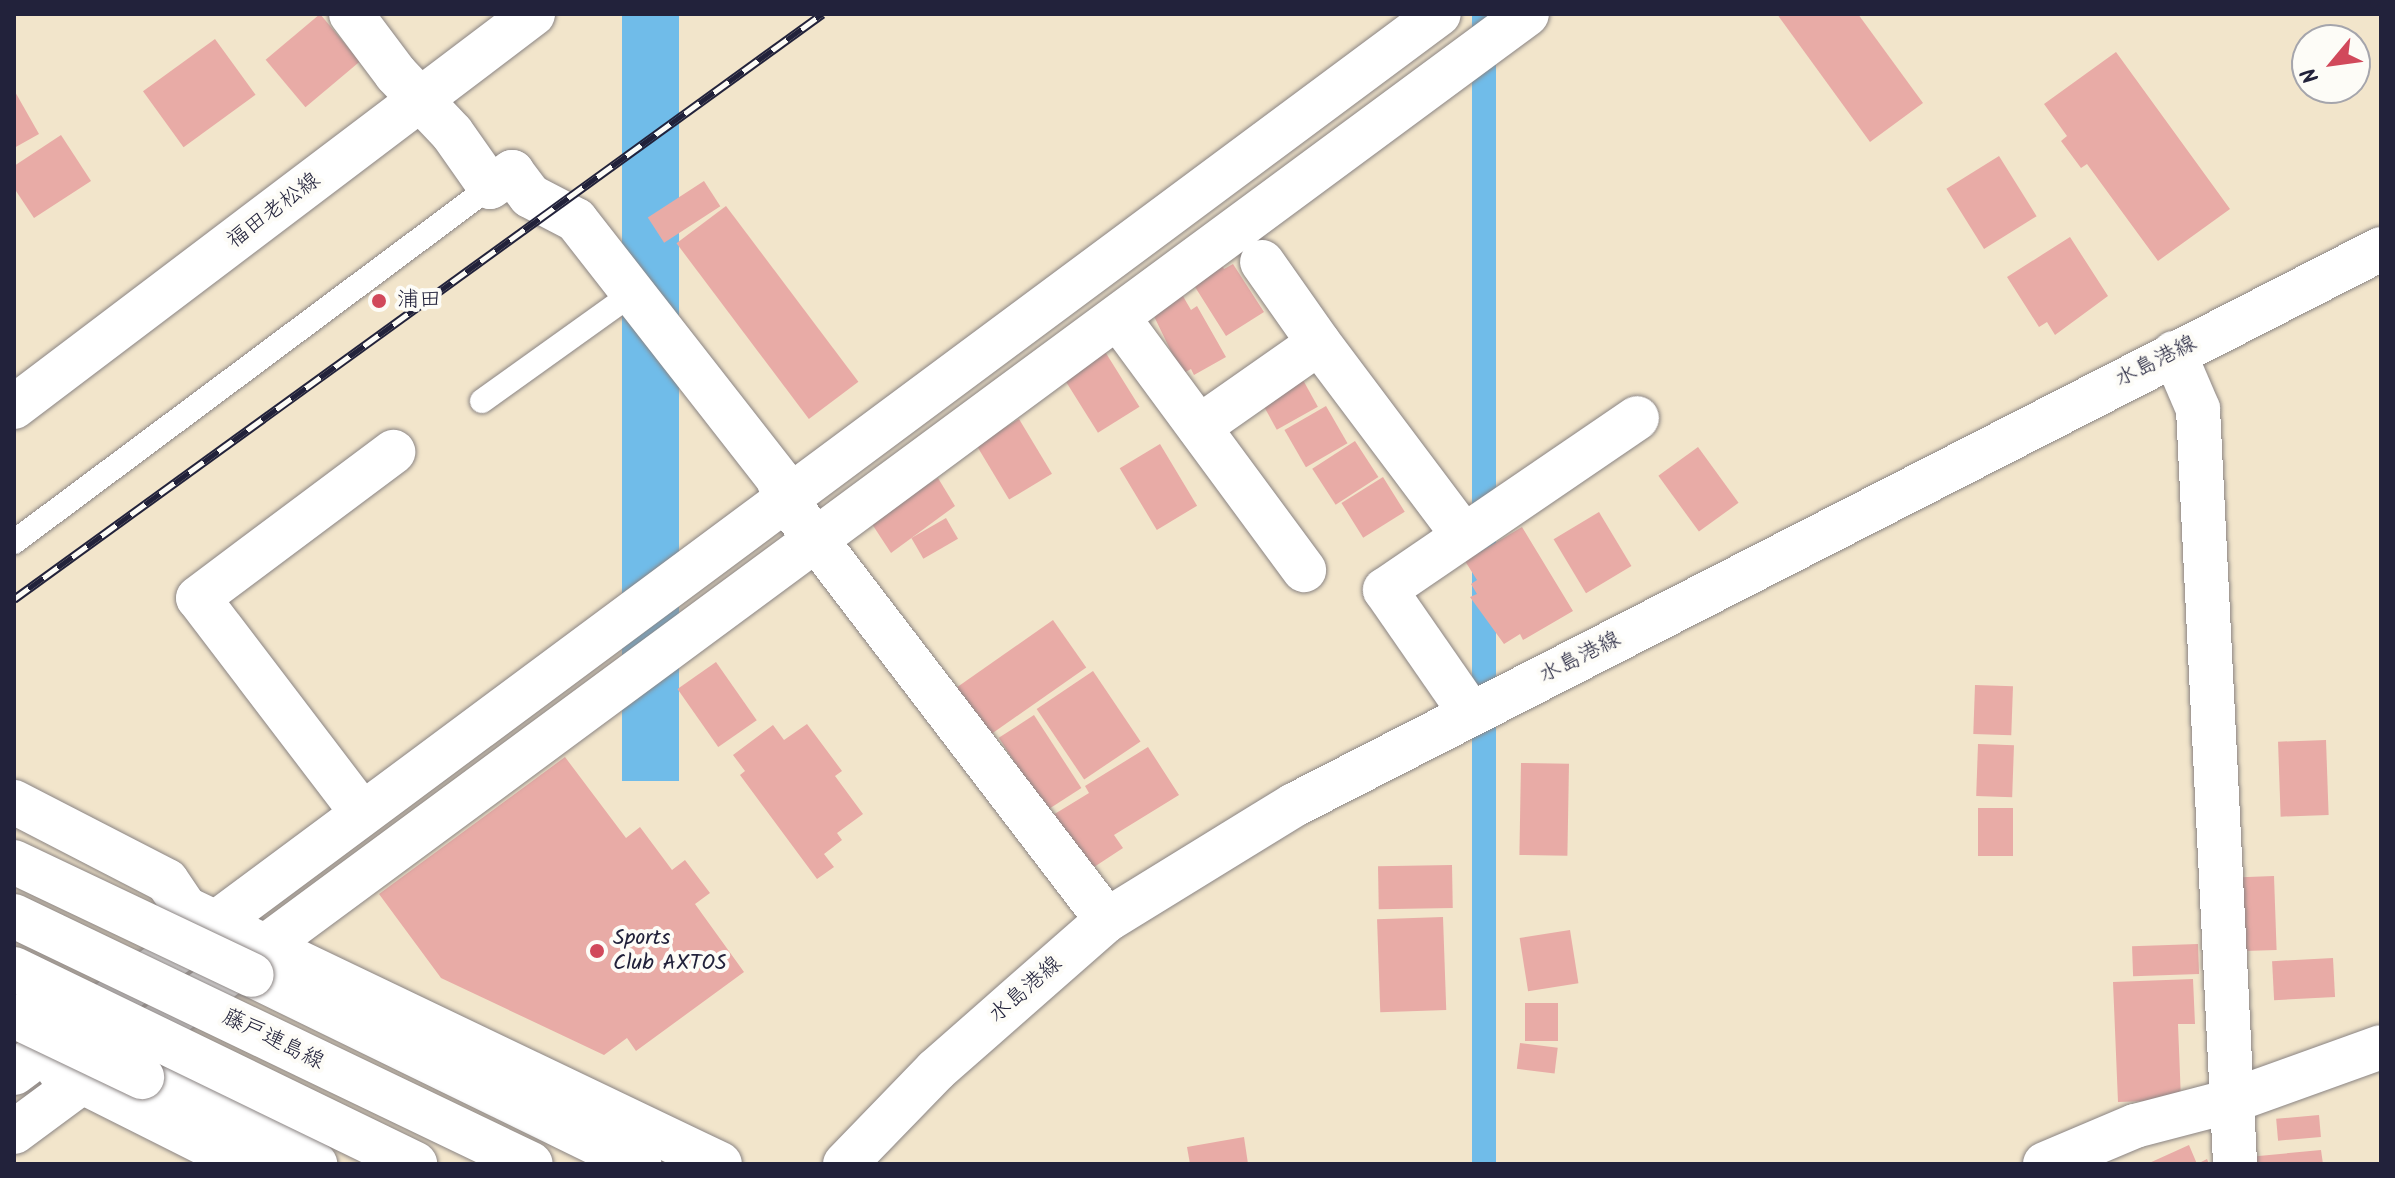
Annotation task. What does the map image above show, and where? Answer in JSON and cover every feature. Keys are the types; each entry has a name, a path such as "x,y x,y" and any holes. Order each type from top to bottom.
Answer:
{"street":[{"path":"351,14 452,133 486,180 512,172 530,196 576,220 778,479 801,519 1107,920"},
{"name":"福田老松線","path":"14,407 533,14"},
{"path":"14,1132 259,961 801,519 1439,14"},
{"path":"21,1059 362,813 801,519 1119,319 1527,14"},
{"name":"水島港線","path":"845,1164 936,1070 1107,920 1294,805 2381,249"},
{"path":"1262,262 1464,536"},
{"path":"1119,319 1304,570"},
{"path":"1199,427 1319,343"},
{"path":"2174,353 2198,409 2233,1123"},
{"path":"1471,714 1385,590 1637,418"},
{"path":"362,813 198,598 393,452"},
{"path":"14,802 167,881 185,908 215,921 259,961 639,1164"},
{"path":"14,862 259,961 720,1164"},
{"name":"藤戸連島線","path":"14,916 531,1164"},
{"path":"14,969 415,1164"},
{"path":"14,1016 315,1164"},
{"path":"2045,1164 2135,1126 2233,1123 2381,1047"},
{"path":"21,1059 82,1082 246,1164"}],"lane":[{"path":"14,542 486,180"},
{"path":"482,401 633,293"}],"water":[{"path":"622,14 679,14 679,781 622,781"},
{"path":"1472,14 1496,14 1496,1164 1472,1164"}],"building":[{"path":"320,14 360,61 305,107 266,60"},
{"path":"1777,14 1858,14 1923,103 1870,142"},
{"path":"215,39 256,95 184,147 143,91"},
{"path":"2116,52 2230,209 2158,261 2087,164 2081,168 2061,141 2067,136 2044,104"},
{"path":"14,90 39,134 14,148"},
{"path":"61,135 91,181 34,218 14,188 14,166"},
{"path":"1999,156 2037,216 1984,249 1946,189"},
{"path":"704,181 720,206 664,243 648,217"},
{"path":"726,206 858,382 809,419 676,243"},
{"path":"2070,237 2108,296 2055,335 2047,322 2039,327 2007,277"},
{"path":"1219,260 1224,269 1233,264 1264,312 1226,336 1190,279"},
{"path":"1180,291 1191,310 1197,306 1226,357 1194,375 1191,369 1182,374 1150,308"},
{"path":"1104,350 1140,407 1098,433 1062,376"},
{"path":"1298,371 1318,407 1277,430 1257,394"},
{"path":"1326,406 1348,443 1306,467 1284,430"},
{"path":"1019,419 1052,474 1009,500 976,445"},
{"path":"1355,441 1378,477 1336,505 1312,469"},
{"path":"1160,444 1197,506 1157,530 1120,468"},
{"path":"1698,447 1739,503 1699,532 1658,476"},
{"path":"1383,477 1405,512 1363,538 1341,503"},
{"path":"938,478 955,506 891,553 870,521"},
{"path":"1599,512 1631,566 1586,593 1554,539"},
{"path":"946,518 958,539 923,559 911,538"},
{"path":"1522,527 1573,611 1523,640 1520,634 1504,644 1470,597 1477,594 1471,584 1477,580 1465,561"},
{"path":"1053,620 1086,668 986,737 953,690"},
{"path":"716,662 757,720 718,747 677,689"},
{"path":"1093,671 1141,741 1084,779 1037,709"},
{"path":"1975,685 2013,686 2011,735 1973,734"},
{"path":"1034,715 1081,788 1046,811 999,738"},
{"path":"807,724 842,771 835,776 863,814 837,833 842,840 824,854 834,867 817,879 740,775 745,771 733,755 773,725 784,740"},
{"path":"2326,740 2329,815 2281,817 2278,742"},
{"path":"1978,744 2014,745 2012,797 1976,796"},
{"path":"1148,747 1179,795 1114,835 1123,848 1088,871 1053,815 1089,793 1085,786"},
{"path":"565,757 626,838 640,827 672,870 685,860 710,893 695,904 744,972 636,1051 627,1038 604,1055 441,978 379,894"},
{"path":"1521,763 1569,764 1567,856 1519,855"},
{"path":"1978,808 2013,808 2013,856 1978,856"},
{"path":"1452,865 1453,908 1379,909 1378,866"},
{"path":"2274,876 2277,950 2237,951 2234,877"},
{"path":"1443,917 1446,1010 1380,1012 1377,919"},
{"path":"1570,930 1578,983 1528,991 1520,938"},
{"path":"2198,944 2199,974 2133,976 2132,946"},
{"path":"2333,958 2335,997 2274,1000 2272,961"},
{"path":"2193,979 2195,1024 2178,1024 2181,1100 2118,1102 2113,982"},
{"path":"1525,1003 1558,1003 1558,1041 1525,1041"},
{"path":"1520,1043 1558,1048 1555,1073 1517,1069"},
{"path":"2319,1115 2321,1137 2278,1141 2276,1119"},
{"path":"1244,1137 1248,1164 1190,1164 1187,1147"},
{"path":"2189,1145 2197,1164 2147,1164"},
{"path":"2321,1150 2323,1164 2249,1164 2248,1157"}],"railway":[{"path":"14,599 822,14"}],"place":[{"name":"浦田","path":"379,301"},
{"name":"Sports Club AXTOS","path":"597,951"}]}
